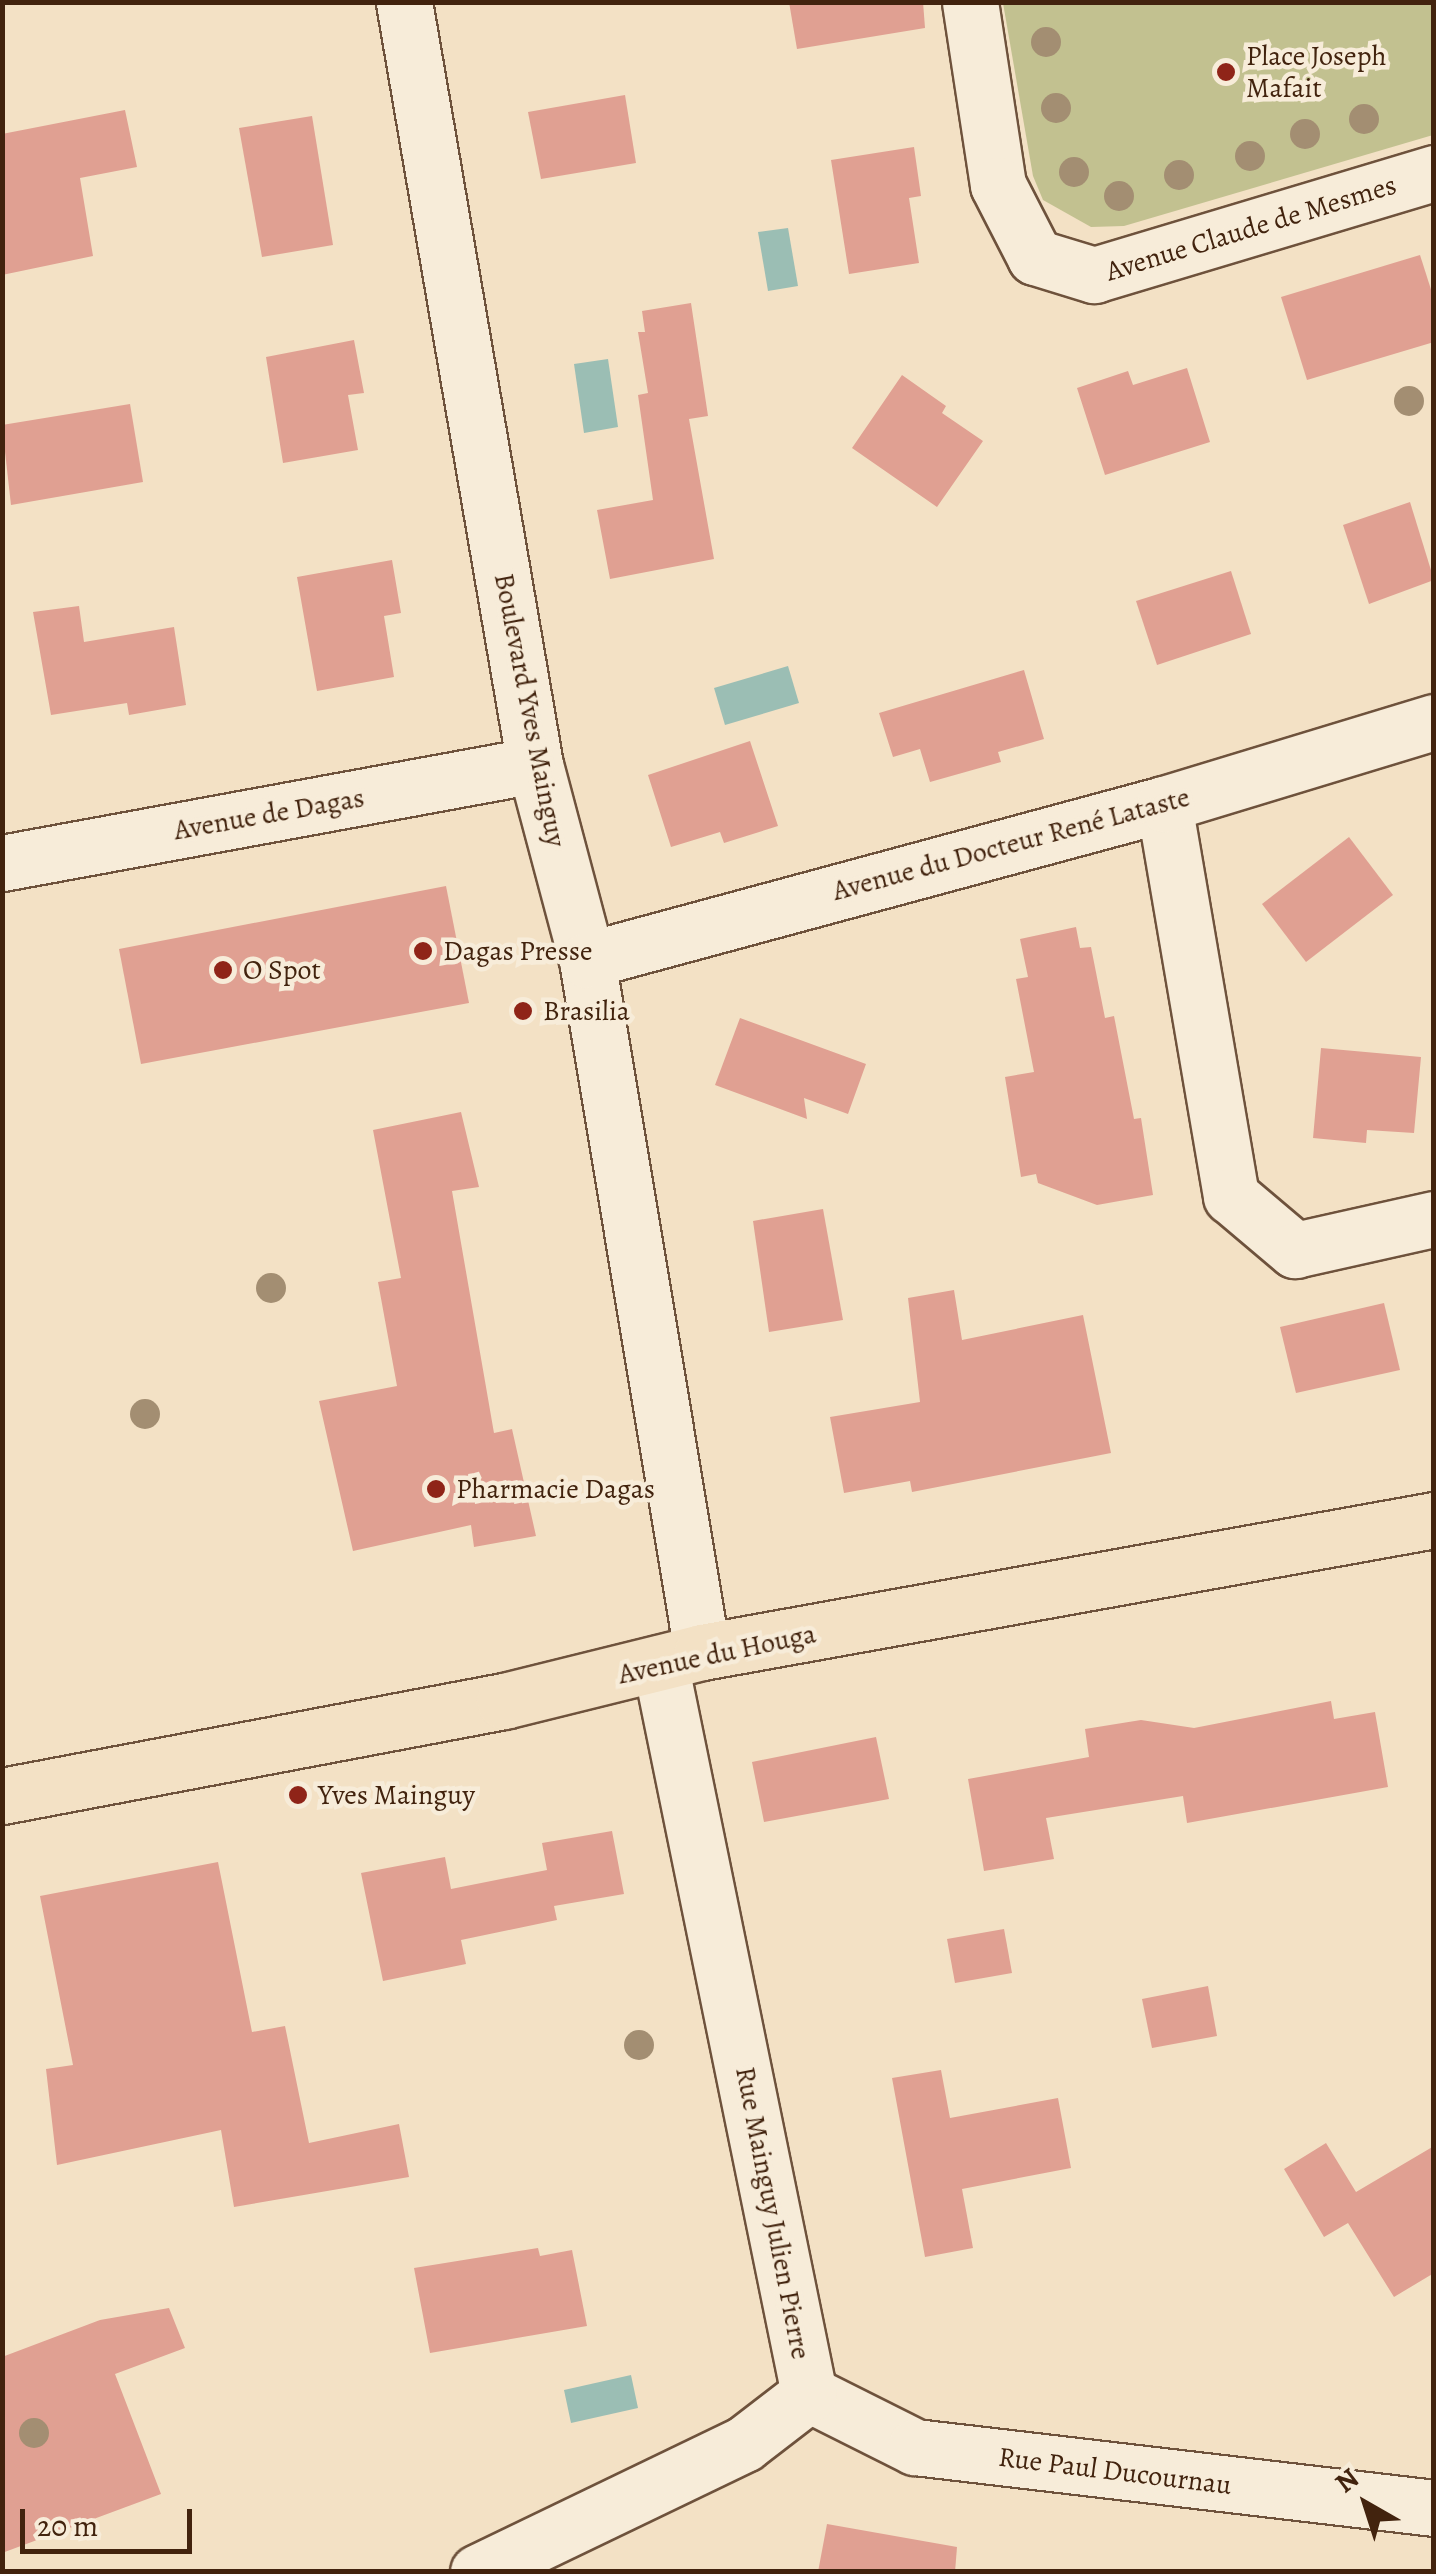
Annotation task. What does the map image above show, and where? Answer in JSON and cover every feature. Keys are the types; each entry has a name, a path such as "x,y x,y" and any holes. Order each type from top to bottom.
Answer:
{"main road":[{"name":"Avenue du Houga","path":"2,1796 504,1701 682,1658 1434,1520"}],"street":[{"name":"Boulevard Yves Mainguy","path":"404,2 535,765 587,960 682,1658"},
{"name":"Avenue Claude de Mesmes","path":"970,2 998,185 1036,257 1094,276 1434,173"},
{"name":"Avenue du Docteur René Lataste","path":"587,960 1164,804 1434,722"},
{"name":"Avenue de Dagas","path":"2,863 535,765"},
{"path":"1164,804 1230,1196 1294,1250 1434,1218"},
{"name":"Rue Mainguy Julien Pierre","path":"478,2572 744,2444 809,2394 682,1658"},
{"name":"Rue Paul Ducournau","path":"809,2394 915,2447 1434,2508"}],"shaded area":[{"name":"Place Joseph Mafait","path":"1003,3 1433,3 1433,135 1124,226 1091,227 1043,200 1033,176"}],"water":[{"path":"788,228 798,286 768,291 758,232"},
{"path":"608,359 618,427 584,433 574,364"},
{"path":"788,666 799,703 725,725 714,688"},
{"path":"631,2375 638,2408 571,2423 564,2390"}],"building":[{"path":"789,2 923,2 925,28 797,49"},
{"path":"625,95 636,163 541,179 528,112"},
{"path":"125,110 137,167 80,178 93,256 2,275 2,134"},
{"path":"312,116 333,245 262,257 239,128"},
{"path":"914,147 921,196 909,198 919,263 849,274 831,160"},
{"path":"1420,255 1434,299 1434,342 1307,380 1281,297"},
{"path":"691,303 708,416 689,419 714,559 610,579 597,510 653,500 638,395 648,393 638,332 645,332 642,311"},
{"path":"354,340 364,393 348,395 358,450 283,463 266,357"},
{"path":"1187,368 1210,442 1105,475 1077,388 1128,371 1133,385"},
{"path":"902,375 946,406 942,413 983,441 937,507 852,448"},
{"path":"130,404 143,482 11,505 2,425"},
{"path":"1410,502 1434,580 1369,604 1343,525"},
{"path":"392,560 401,613 384,616 394,677 317,691 297,577"},
{"path":"1231,571 1251,634 1157,665 1136,601"},
{"path":"79,606 84,642 174,627 186,705 129,715 127,703 51,715 33,612"},
{"path":"1024,670 1044,739 998,752 1001,762 930,782 920,749 893,757 879,713"},
{"path":"750,741 778,826 724,843 720,832 671,847 648,775"},
{"path":"1349,837 1393,895 1306,962 1262,904"},
{"path":"446,886 469,1003 141,1064 119,949"},
{"path":"1076,927 1080,948 1091,947 1105,1018 1114,1016 1134,1119 1141,1118 1153,1195 1097,1205 1038,1183 1036,1174 1021,1177 1005,1077 1034,1072 1016,979 1028,977 1020,939"},
{"path":"740,1018 866,1064 848,1114 804,1098 807,1119 715,1085"},
{"path":"1321,1048 1421,1057 1414,1133 1367,1130 1366,1143 1313,1138"},
{"path":"461,1112 479,1187 452,1191 494,1433 512,1429 536,1536 474,1547 471,1525 353,1551 319,1401 397,1386 378,1282 401,1278 373,1130"},
{"path":"823,1209 843,1320 769,1332 753,1221"},
{"path":"954,1290 962,1340 1083,1315 1111,1453 912,1492 910,1481 844,1493 830,1417 920,1402 908,1298"},
{"path":"1384,1303 1400,1370 1296,1393 1280,1327"},
{"path":"1331,1701 1334,1719 1375,1712 1388,1787 1187,1823 1183,1796 1046,1818 1054,1859 984,1871 968,1779 1089,1757 1085,1729 1141,1720 1194,1728"},
{"path":"876,1737 889,1799 764,1822 752,1762"},
{"path":"612,1831 624,1894 554,1906 557,1920 461,1940 466,1964 383,1981 361,1873 445,1857 451,1889 547,1870 542,1843"},
{"path":"218,1862 252,2032 285,2026 309,2143 399,2124 409,2177 234,2207 221,2130 57,2165 46,2069 73,2065 40,1896"},
{"path":"1004,1929 1012,1973 955,1983 947,1939"},
{"path":"1208,1986 1217,2036 1152,2048 1142,1999"},
{"path":"941,2070 950,2118 1058,2098 1071,2168 962,2189 973,2248 925,2257 892,2078"},
{"path":"1326,2143 1356,2192 1434,2146 1434,2273 1394,2297 1348,2223 1324,2237 1284,2169"},
{"path":"538,2248 540,2256 572,2250 587,2326 430,2353 414,2268"},
{"path":"169,2308 185,2348 115,2374 161,2494 2,2553 2,2357 100,2320"},
{"path":"827,2524 957,2547 955,2572 818,2572"}],"place":[{"name":"Place Joseph Mafait","path":"1226,72"},
{"name":"Dagas Presse","path":"423,951"},
{"name":"O Spot","path":"223,970"},
{"name":"Brasilia","path":"523,1011"},
{"name":"Pharmacie Dagas","path":"436,1489"},
{"name":"Yves Mainguy","path":"298,1795"}]}
